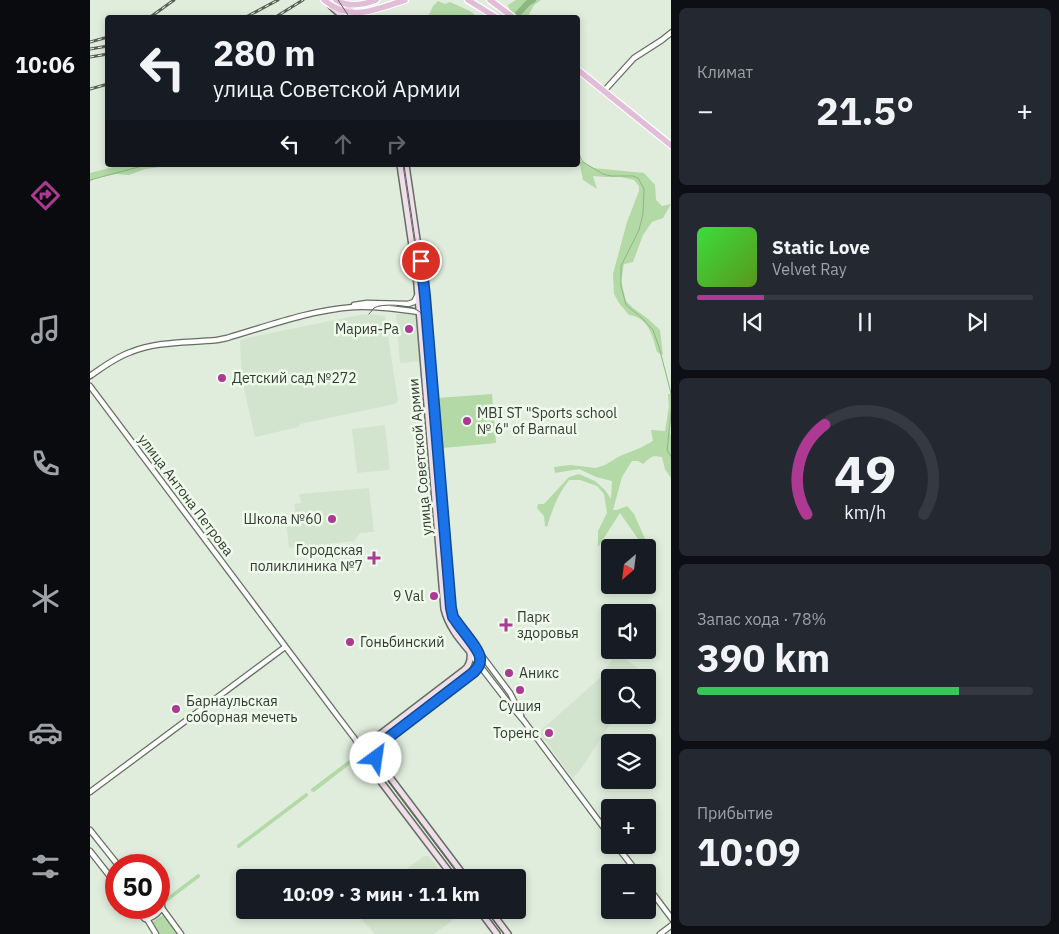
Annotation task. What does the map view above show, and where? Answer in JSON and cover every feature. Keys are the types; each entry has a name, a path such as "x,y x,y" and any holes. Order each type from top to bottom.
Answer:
{"main road":[{"path":"337,0 349,12"},
{"path":"349,12 358,5 376,0"},
{"path":"327,2 349,12 365,12 405,0"},
{"path":"468,0 493,15"},
{"path":"490,0 510,15"},
{"path":"372,15 374,10"},
{"path":"496,15 496,10 504,10"},
{"path":"580,72 671,145"},
{"name":"улица Советской Армии","path":"400,167 412,246 419,312 444,610 450,627 470,652"},
{"name":"улица Советской Армии","path":"406,167 426,311 451,608 453,617 479,652 480,661"},
{"path":"369,766 367,751 375,738 464,670 469,664 470,652"},
{"path":"377,760 376,751 380,744 474,672 480,661"},
{"name":"улица Антона Петрова","path":"377,760 459,869"},
{"name":"улица Антона Петрова","path":"369,766 447,869"},
{"path":"486,919 497,934"},
{"path":"497,919 508,934"}],"street":[{"path":"604,91 634,58 671,33"},
{"path":"411,304 416,300 417,294"},
{"path":"90,376 123,355 138,349 227,338 292,319 341,308 364,304 418,304 423,306 426,311 370,307 341,308"},
{"name":"улица Антона Петрова","path":"90,386 355,739 377,760"},
{"path":"90,792 285,647"},
{"name":"улица Советской Армии","path":"470,652 480,661 504,697 601,824"},
{"path":"469,664 480,661"},
{"name":"улица Антона Петрова","path":"355,739 369,766"},
{"path":"90,830 109,854"},
{"path":"90,851 105,870"},
{"path":"623,854 631,864"},
{"path":"656,898 671,918"},
{"path":"147,919 156,934"},
{"path":"170,919 181,934"},
{"path":"660,934 671,926"}],"shaded area":[{"path":"369,314 385,316 398,401 395,404 300,424 299,427 255,437 242,380 240,342 242,339"},
{"path":"396,314 416,314 420,361 400,363"},
{"path":"385,425 390,470 357,473 352,429"},
{"name":"Школа №60","path":"369,488 374,532 360,533 354,541 289,548 286,521 292,520 292,517 296,516 294,504 301,503 299,494"},
{"path":"612,659 626,659 638,669 606,669"},
{"path":"601,676 601,724 610,724 604,734 601,734 601,738 579,772 572,778 539,732"},
{"path":"424,856 429,856 439,869 407,869"},
{"path":"362,919 454,919 434,934 375,934"}],"green space":[{"path":"516,0 541,0 534,5 530,15 514,14 508,5"},
{"path":"438,1 445,4 450,2 475,15 429,15"},
{"path":"580,157 581,161 593,168 644,173 655,185 656,200 662,206 671,204 663,218 652,222 643,235 633,262 624,264 621,281 626,301 660,330 663,355 657,352 649,328 645,323 641,319 629,315 614,294 613,274 639,186 634,180 621,177 593,176 597,189 583,180"},
{"path":"113,167 161,167 145,169 129,175 116,174 95,178 90,182 90,173"},
{"path":"424,252 430,255 431,273 427,277 425,276 422,255"},
{"name":"MBI ST \"Sports school № 6\" of Barnaul","path":"492,394 496,443 443,448 438,398"},
{"path":"668,394 671,394 671,478 665,469 662,457 651,457 643,464 638,461 632,461 622,477 613,510 627,506 634,514 645,539 638,539 620,513 603,539 601,539 598,547 598,531 607,513 604,494 597,486 580,480 569,480 556,502 547,527 545,526 544,516 537,508 538,504 544,504 569,477 579,474 595,481 611,499 612,481 596,477 579,469 555,473 554,467 570,465 596,468 653,441 651,430 665,431 669,406"},
{"path":"356,755 358,758 314,792 311,791 311,789"},
{"path":"306,793 308,796 239,848 237,847 237,845"},
{"path":"198,874 200,875 200,877 170,900 170,895"},
{"path":"157,919 169,919 180,934 159,934 151,923"}],"waterway":[{"path":"517,15 533,0"},
{"path":"580,156 583,162 603,174 638,178 644,189 643,214 639,230 621,266 621,286 626,305 653,330 671,393"},
{"path":"90,180 139,167"},
{"path":"671,414 667,450 671,456"}],"tram line":[{"path":"338,0 348,15"},
{"path":"404,167 420,273 448,604 454,623 472,646 476,658 471,671 378,742 372,755 375,764 454,869"},
{"path":"369,314 378,306 402,306 413,308 422,314 424,319"},
{"path":"492,919 504,934"}],"railway":[{"path":"153,15 174,0"},
{"path":"250,15 278,0"},
{"path":"279,15 303,0"},
{"path":"90,42 105,38"},
{"path":"90,49 105,46"},
{"path":"90,57 105,54"},
{"path":"90,89 105,85"}],"place":[{"name":"Мария-Ра","path":"409,329"},
{"name":"Детский сад №272","path":"222,378"},
{"name":"MBI ST \"Sports school № 6\" of Barnaul","path":"467,421"},
{"name":"Школа №60","path":"332,519"},
{"name":"Городская поликлиника №7","path":"374,558"},
{"name":"9 Val","path":"434,596"},
{"name":"Парк здоровья","path":"506,625"},
{"name":"Гоньбинский","path":"350,642"},
{"name":"Аникс","path":"509,673"},
{"name":"Сушия","path":"520,690"},
{"name":"Барнаульская соборная мечеть","path":"176,709"},
{"name":"Торенс","path":"549,733"}],"route":[{"path":"376,758 376,751 380,744 474,672 478,667 480,659 479,652 453,617 451,608 421,261"}]}
